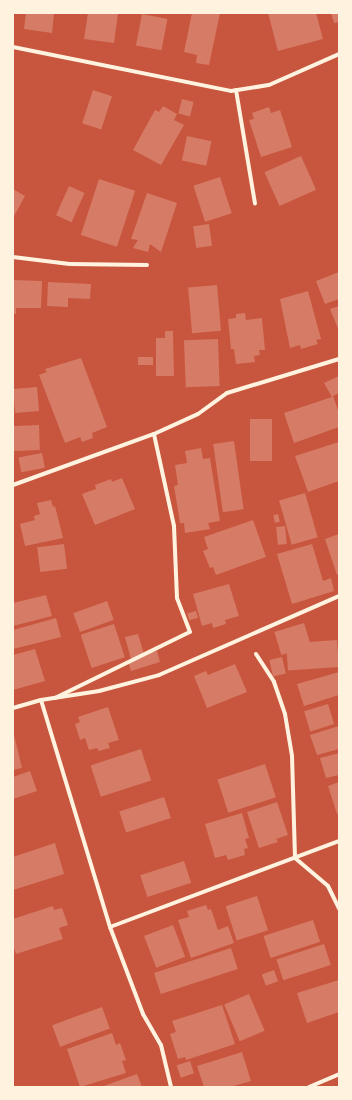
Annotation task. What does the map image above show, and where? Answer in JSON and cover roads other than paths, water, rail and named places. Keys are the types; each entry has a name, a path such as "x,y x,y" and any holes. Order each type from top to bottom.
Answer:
{"street":[{"path":"13,46 236,90 269,85 339,54"},
{"path":"236,90 255,203"},
{"path":"13,257 70,264 147,265"},
{"path":"13,485 154,434 198,414 227,393 339,359"},
{"path":"55,698 190,632 178,598 174,526 154,434"},
{"path":"13,708 41,700 99,691 159,675 339,596"},
{"path":"256,654 274,682 285,714 292,756 295,858 328,886 339,909"},
{"path":"41,700 110,927 143,1014 160,1045 171,1087"},
{"path":"110,927 339,841"},
{"path":"309,1087 339,1074"}]}
